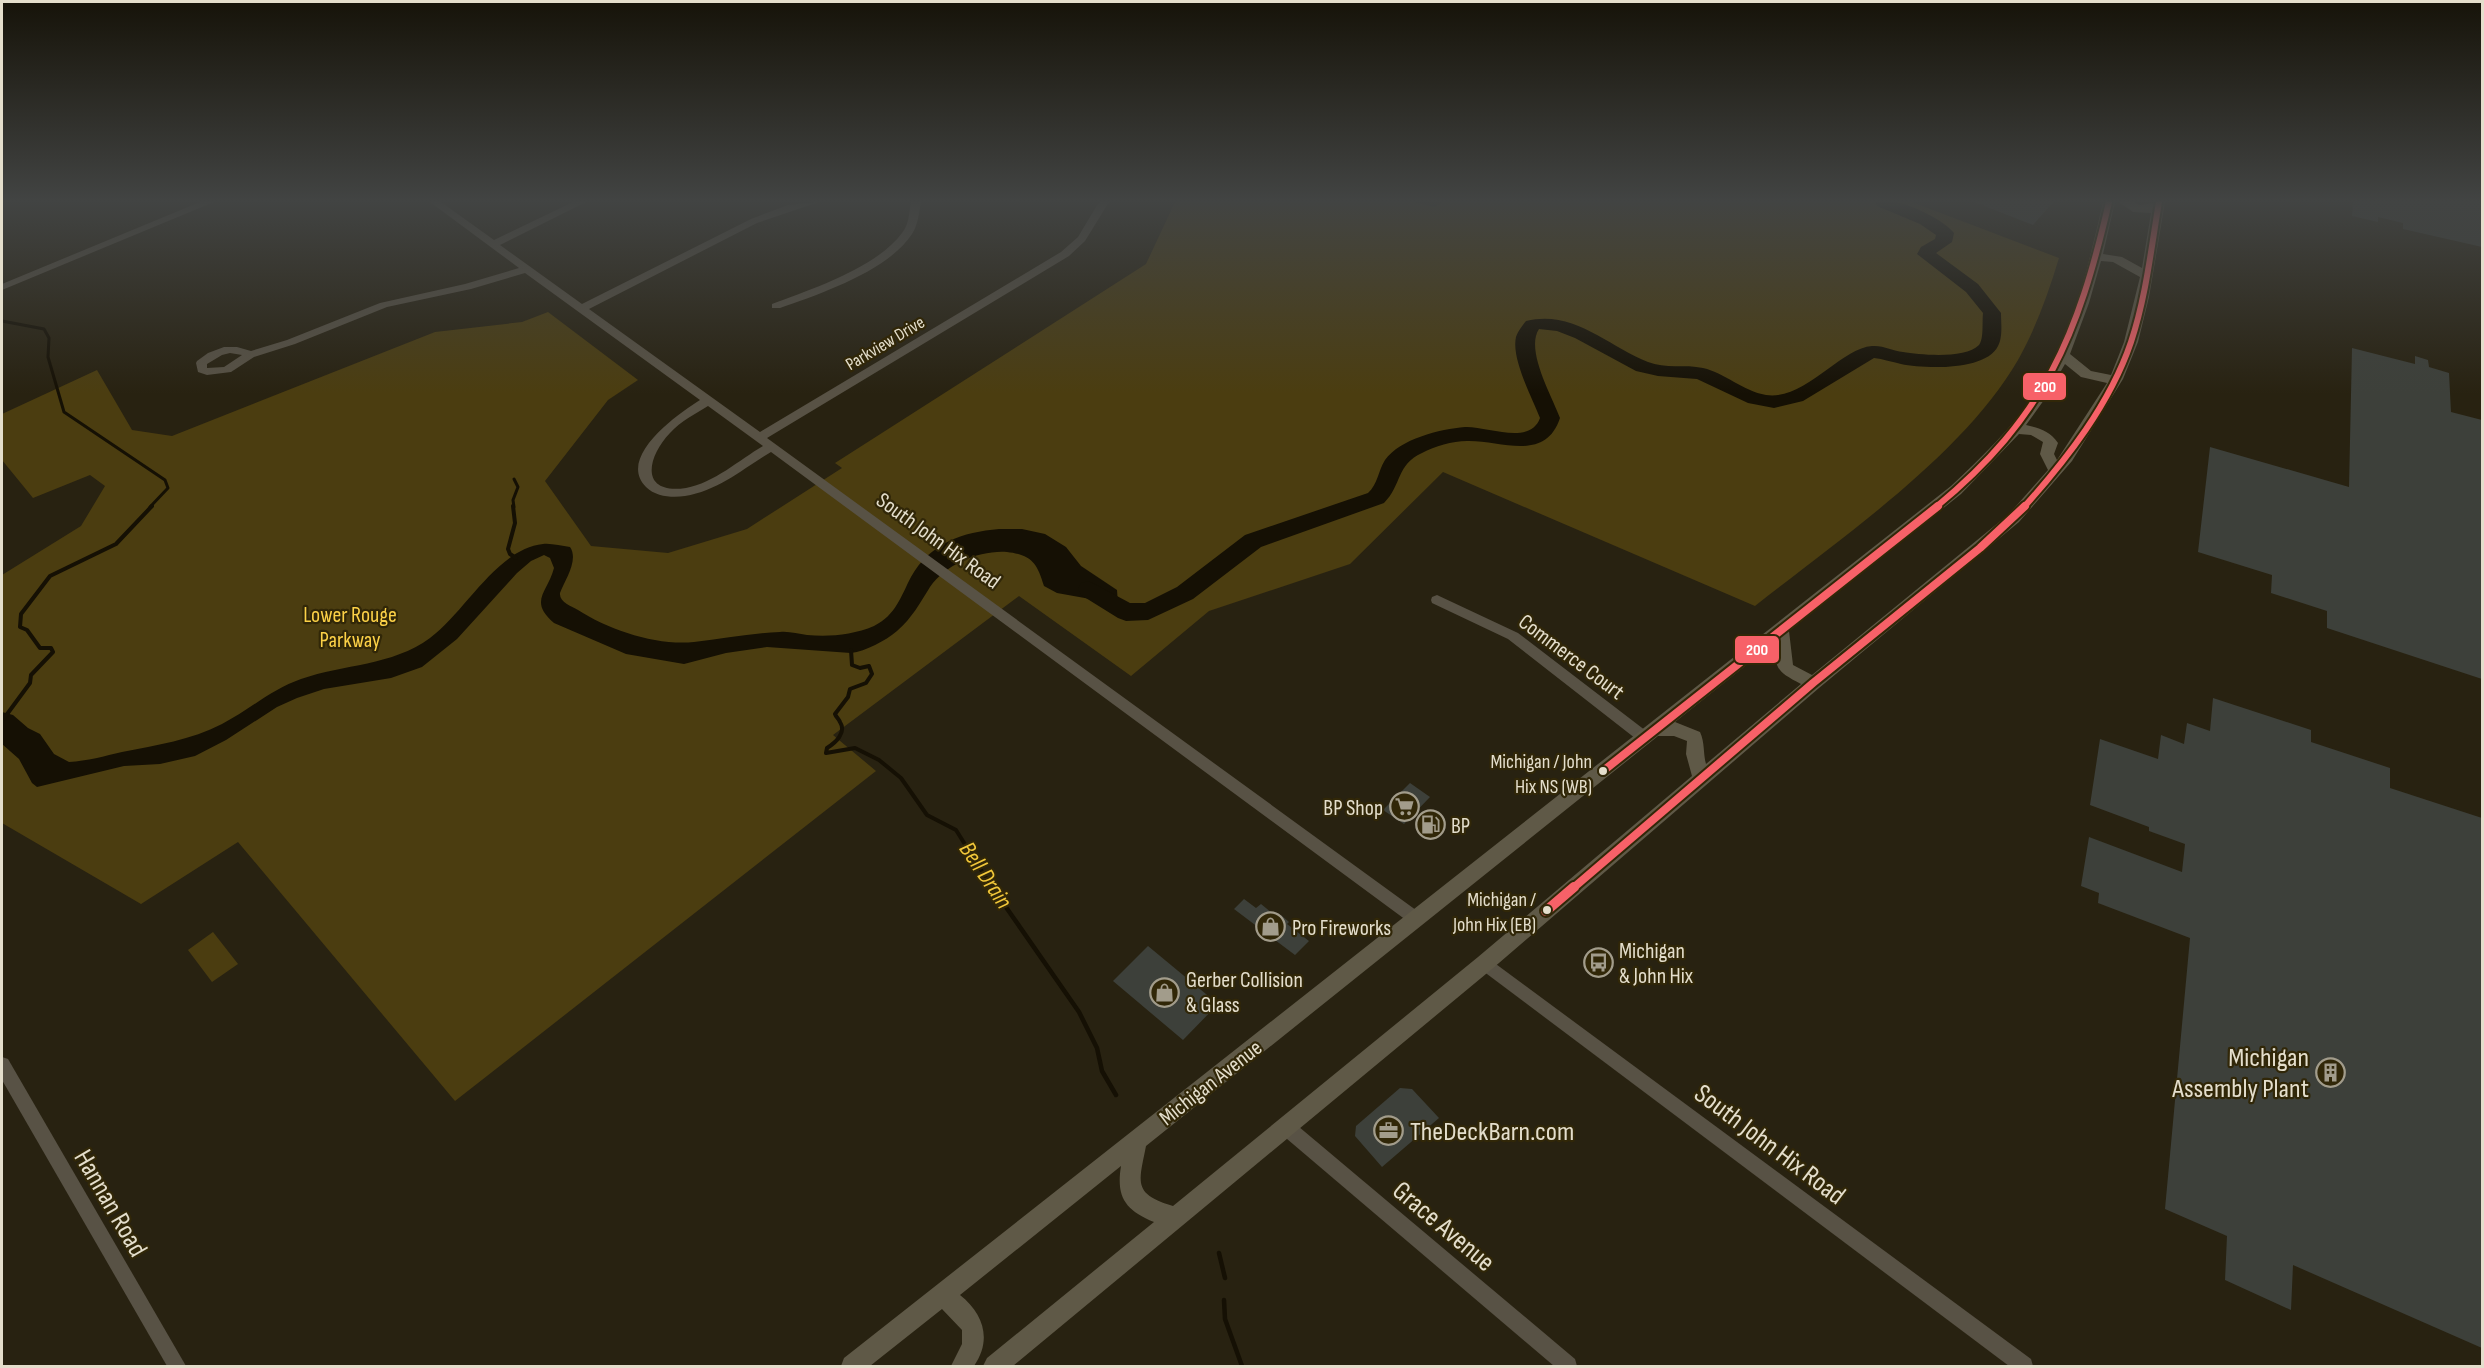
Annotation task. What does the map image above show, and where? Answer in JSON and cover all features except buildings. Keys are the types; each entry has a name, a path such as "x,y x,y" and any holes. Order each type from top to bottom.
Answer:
{"main road":[{"name":"Michigan Avenue","path":"852,1366 1956,490 2016,429 2035,402 2063,355 2082,308 2095,266"},
{"path":"2131,266 2146,276"},
{"path":"994,1366 1485,963 1813,683 2014,518 2056,471 2084,433 2116,380 2131,342 2148,266"},
{"path":"2063,355 2083,374 2116,380"},
{"path":"2016,429 2030,430 2047,438 2050,443 2047,454 2056,471"},
{"path":"1780,630 1783,663 1787,669 1813,683"},
{"path":"1651,733 1676,729 1694,737 1695,754 1702,779"},
{"path":"1136,1141 1130,1180 1131,1190 1136,1200 1149,1211 1177,1218"},
{"path":"942,1296 963,1313 971,1323 975,1335 973,1348 963,1360 962,1366"}],"street":[{"path":"2,287 54,266"},
{"name":"South John Hix Road","path":"522,266 948,574 1415,918"},
{"path":"580,309 665,266"},
{"path":"776,306 811,294 862,266"},
{"name":"Parkview Drive","path":"758,438 1047,266"},
{"path":"250,355 291,342 384,305 467,287 526,269"},
{"path":"707,401 675,422 657,440 644,468 644,478 650,485 671,492 697,489 770,447"},
{"name":"Commerce Court","path":"1437,600 1513,636 1651,733"},
{"name":"South John Hix Road","path":"1485,963 2024,1366"},
{"name":"Hannan Road","path":"2,1065 177,1366"},
{"name":"Grace Avenue","path":"1286,1127 1568,1366"}],"green space":[{"name":"Lower Rouge Parkway","path":"1143,266 2056,266 2041,310 2018,360 1994,395 1966,429 1898,493 1755,606 1443,472 1350,564 1209,611 1131,676 1019,596 833,735 876,771 455,1101 238,842 141,904 2,823 2,575 81,526 105,486 90,475 33,498 2,460 2,414 97,370 132,430 172,436 435,332 522,322 548,312 638,380 608,400 545,481 591,546 668,553 747,529 842,468 835,463"},
{"path":"213,932 238,964 212,982 188,950"}],"shaded area":[{"path":"999,529 1022,529 1045,534 1066,547 1081,566 1117,590 1118,604 1057,593 1044,586 1039,571 1028,558 1007,552 986,553 964,560 945,572 930,587 915,610 897,631 863,650 851,653 767,647 726,653 684,664 626,654 554,623 546,615 541,602 554,568 550,558 544,555 531,561 517,573 457,639 422,667 391,678 324,689 297,698 277,707 226,740 195,756 160,764 124,766 37,787 32,783 19,759 2,744 2,712 13,715 28,728 40,734 54,754 69,762 161,744 210,730 290,683 317,674 384,659 415,647 430,638 443,626 511,557 526,548 543,544 570,547 572,552 572,564 560,593 561,599 566,603 619,630 649,639 680,643 783,632 832,635 866,629 881,622 893,611 919,565 938,548 960,537"}],"waterway":[{"path":"1089,589 1126,612 1148,611 1185,593 1253,541 1376,498 1384,487 1393,465 1415,448 1435,440 1464,434 1514,439 1538,436 1546,429 1550,418 1527,355 1526,335 1533,325 1546,322 1563,326 1643,367 1702,374 1755,399 1774,402 1784,401 1809,390 1870,352 1928,361 1952,360 1975,355 1984,351 1990,344 1992,313 1972,288 1942,266"},
{"path":"2,321 44,329 49,338 48,357 64,412 165,480 168,488 150,507"},
{"path":"514,479 518,487 513,500 514,507"},
{"path":"2,721 30,683 31,675 53,652 51,648 40,648 27,630 20,627 21,614 50,576 116,544 152,506"},
{"path":"513,506 515,523 508,549 510,554 516,558"},
{"name":"Bell Drain","path":"851,650 852,665 860,668 869,666 872,674 866,683 850,689 848,697 835,714 842,730 827,748 826,753 855,748 879,760 901,778 927,815 956,830 993,889"},
{"name":"Bell Drain","path":"992,887 1079,1012 1097,1048 1102,1071 1116,1095"},
{"name":"Bell Drain","path":"1219,1253 1225,1278"},
{"name":"Bell Drain","path":"1224,1300 1225,1319 1242,1366"}],"transit line":[{"name":"200","path":"1603,771 1915,525 1994,453 2017,426 2052,375 2073,328 2093,266"},
{"name":"200","path":"1546,911 1813,683 2014,518 2056,471 2102,404 2116,379 2131,342 2148,266"}],"place":[{"name":"Michigan / John Hix NS (WB)","path":"1603,771"},
{"name":"BP Shop","path":"1404,807"},
{"name":"BP","path":"1430,825"},
{"name":"Michigan / John Hix (EB)","path":"1547,910"},
{"name":"Pro Fireworks","path":"1271,927"},
{"name":"Michigan & John Hix","path":"1598,963"},
{"name":"Gerber Collision & Glass","path":"1165,992"},
{"name":"Michigan Assembly Plant","path":"2330,1073"},
{"name":"TheDeckBarn.com","path":"1389,1131"}]}
